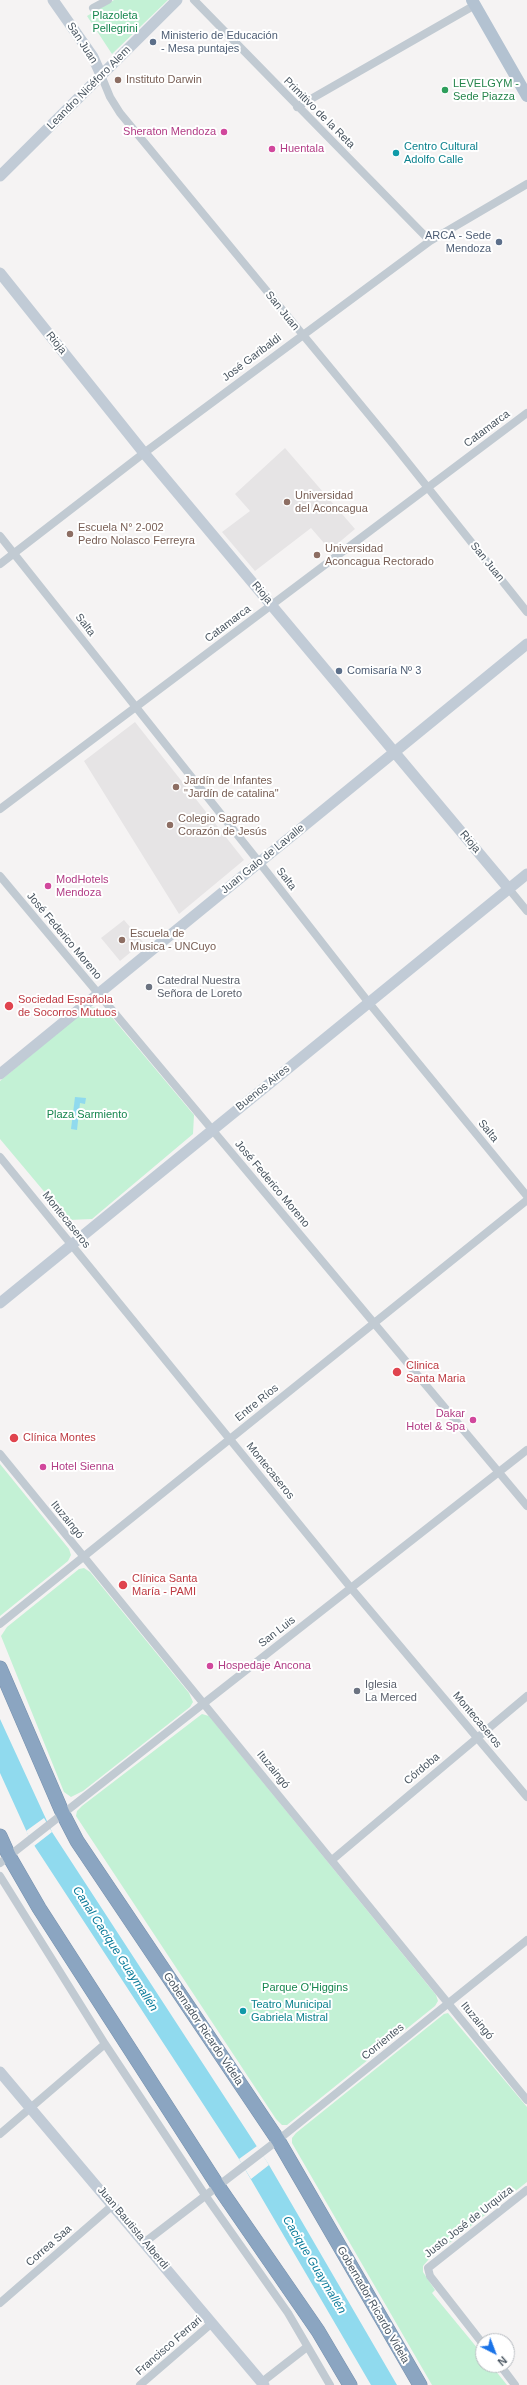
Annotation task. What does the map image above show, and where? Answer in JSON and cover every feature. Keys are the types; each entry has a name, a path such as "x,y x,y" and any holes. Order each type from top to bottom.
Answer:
{"highway":[{"name":"Gobernador Ricardo Videla","path":"0,1668 63,1814 77,1841 278,2140 420,2385"},
{"path":"0,1836 4,1860 35,1901 218,2186 318,2331 350,2385"}],"main road":[{"path":"477,2 527,96"}],"street":[{"name":"San Juan","path":"53,0 93,57 110,97 120,113 428,488 527,612"},
{"path":"93,8 108,0"},
{"name":"Leandro Nicéforo Alem","path":"0,176 177,0"},
{"name":"Primitivo de la Reta","path":"194,0 297,107 430,241"},
{"path":"297,107 477,2"},
{"name":"José Garibaldi","path":"0,564 144,453 430,241 527,184"},
{"name":"Rioja","path":"0,273 144,453 527,911"},
{"name":"Catamarca","path":"0,808 527,413"},
{"name":"Salta","path":"0,536 369,1003 527,1196"},
{"name":"Juan Galo de Lavalle","path":"0,1074 527,644"},
{"name":"Buenos Aires","path":"0,1303 527,874"},
{"name":"José Federico Moreno","path":"0,876 527,1506"},
{"name":"Montecaseros","path":"0,1157 351,1588 527,1797"},
{"name":"Entre Ríos","path":"0,1624 375,1324 527,1200"},
{"name":"San Luis","path":"4,1860 527,1450"},
{"name":"Ituzaingó","path":"0,1454 527,2100"},
{"name":"Córdoba","path":"332,1860 527,1696"},
{"path":"0,1876 105,2044 205,2196 288,2314 330,2385"},
{"name":"Corrientes","path":"218,2186 278,2140 527,1940"},
{"path":"0,2134 105,2044"},
{"name":"Juan Bautista Alberdi","path":"0,2072 263,2383"},
{"path":"145,2242 218,2186"},
{"name":"Justo José de Urquiza","path":"475,2334 428,2272 428,2268 527,2190"},
{"name":"Correa Saa","path":"0,2303 113,2205"},
{"name":"Francisco Ferrari","path":"140,2385 212,2323"},
{"path":"263,2383 307,2347"},
{"path":"506,2373 515,2385"}],"shaded area":[{"name":"Universidad del Aconcagua","path":"285,448 355,529 330,550 311,528 255,571 222,532 250,511 235,494"},
{"name":"Colegio Sagrado Corazón de Jesús","path":"135,722 244,860 179,914 84,761"},
{"name":"Escuela de Musica - UNCuyo","path":"124,920 143,942 120,961 101,938"}],"green space":[{"name":"Plazoleta Pellegrini","path":"114,0 168,0 112,54 87,16"},
{"name":"Plaza Sarmiento","path":"89,1007 105,1009 194,1115 193,1134 92,1219 68,1220 0,1139 0,1081"},
{"path":"0,1464 69,1549 71,1555 68,1561 0,1616"},
{"path":"84,1568 90,1572 189,1693 193,1702 190,1707 83,1791 71,1797 64,1792 1,1636 7,1627 79,1569"},
{"name":"Parque O'Higgins","path":"202,1714 209,1716 436,1995 438,2001 435,2006 287,2125 282,2125 276,2119 76,1816 77,1811 82,1806"},
{"path":"448,2013 527,2107 527,2182 429,2259 423,2266 423,2272 435,2290 432,2293 475,2345 475,2373 497,2373 507,2385 432,2385 292,2143 292,2138 296,2133 444,2014"}],"water":[{"path":"75,1097 86,1098 85,1104 80,1103 77,1130 71,1129"},
{"path":"0,1719 52,1832 269,2165 397,2385 371,2385 239,2159 30,1839 0,1773"}],"pier":[{"path":"44,1818 52,1832 34,1846 26,1831"},
{"path":"257,2146 269,2165 251,2179 239,2159"}],"place":[{"name":"Ministerio de Educación - Mesa puntajes","path":"153,42"},
{"name":"Instituto Darwin","path":"118,80"},
{"name":"LEVELGYM - Sede Piazza","path":"445,90"},
{"name":"Sheraton Mendoza","path":"224,132"},
{"name":"Huentala","path":"272,149"},
{"name":"Centro Cultural Adolfo Calle","path":"396,153"},
{"name":"ARCA - Sede Mendoza","path":"499,242"},
{"name":"Universidad del Aconcagua","path":"287,502"},
{"name":"Escuela N° 2-002 Pedro Nolasco Ferreyra","path":"70,534"},
{"name":"Universidad Aconcagua Rectorado","path":"317,555"},
{"name":"Comisaría Nº 3","path":"339,671"},
{"name":"Jardín de Infantes \"Jardín de catalina\"","path":"176,787"},
{"name":"Colegio Sagrado Corazón de Jesús","path":"170,825"},
{"name":"ModHotels Mendoza","path":"48,886"},
{"name":"Escuela de Musica - UNCuyo","path":"122,940"},
{"name":"Catedral Nuestra Señora de Loreto","path":"149,987"},
{"name":"Sociedad Española de Socorros Mutuos","path":"9,1006"},
{"name":"Clinica Santa Maria","path":"397,1372"},
{"name":"Dakar Hotel & Spa","path":"473,1420"},
{"name":"Clínica Montes","path":"14,1438"},
{"name":"Hotel Sienna","path":"43,1467"},
{"name":"Clínica Santa María - PAMI","path":"123,1585"},
{"name":"Hospedaje Ancona","path":"210,1666"},
{"name":"Iglesia La Merced","path":"357,1691"},
{"name":"Teatro Municipal Gabriela Mistral","path":"243,2011"}],"water label":[{"name":"Canal Cacique Guaymallén","path":"115,1949"},
{"name":"Cacique Guaymallén","path":"314,2265"}]}
